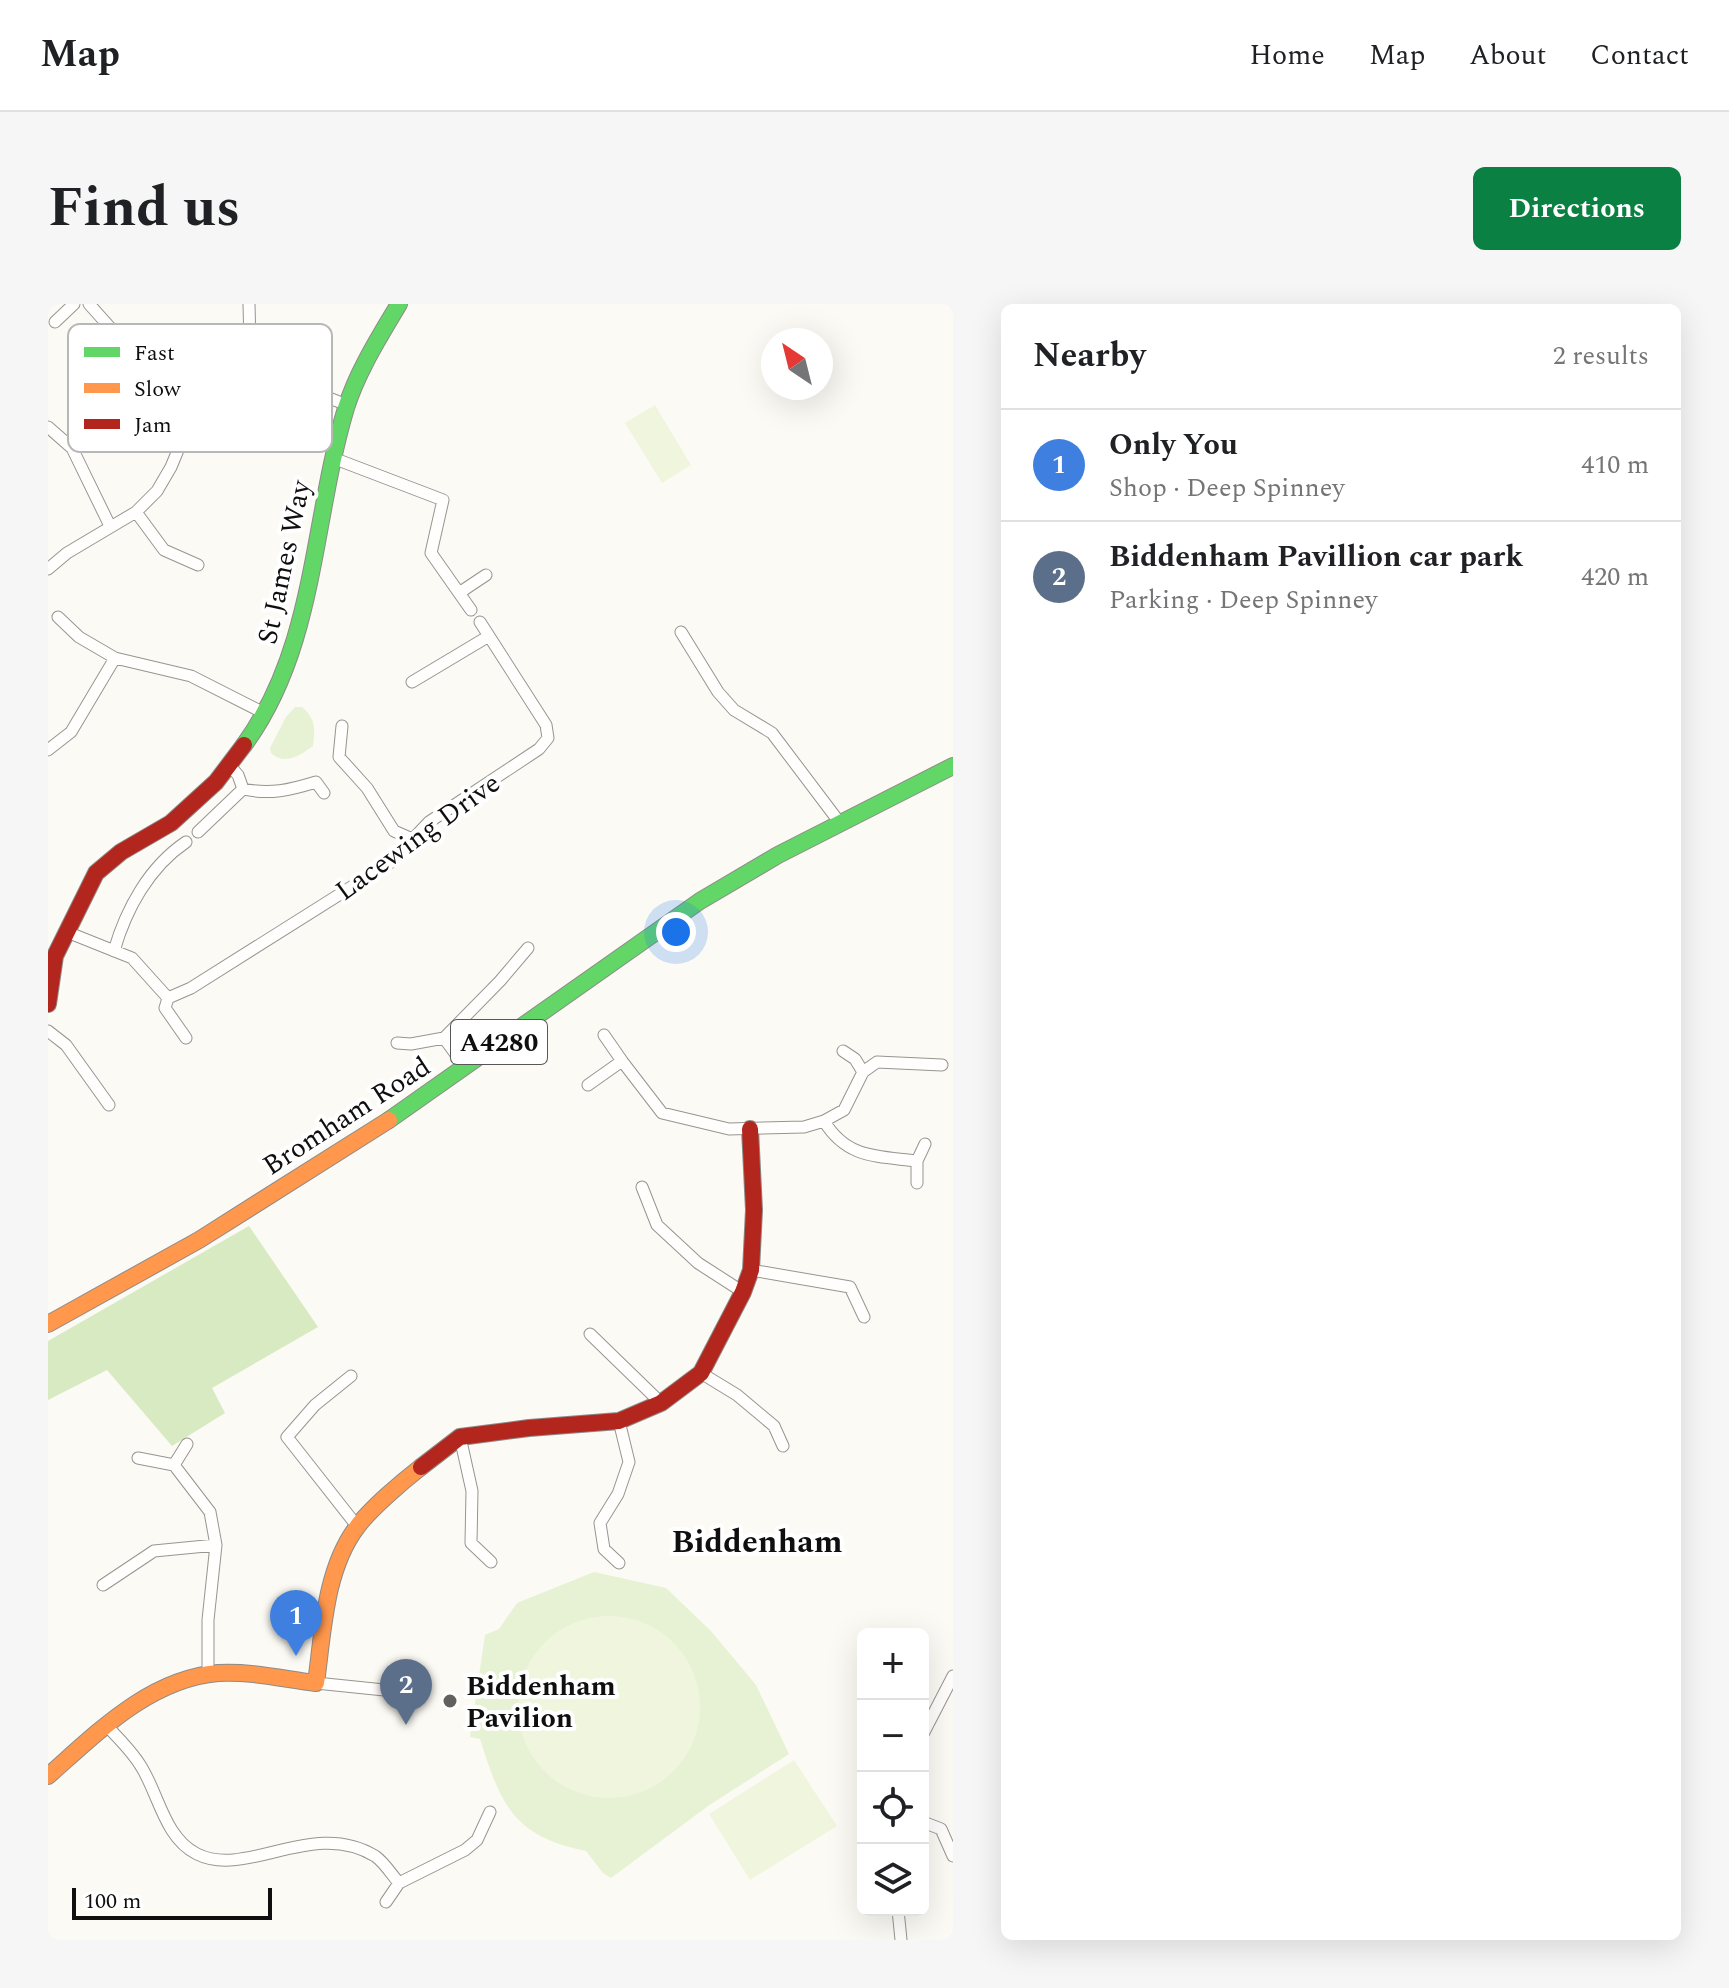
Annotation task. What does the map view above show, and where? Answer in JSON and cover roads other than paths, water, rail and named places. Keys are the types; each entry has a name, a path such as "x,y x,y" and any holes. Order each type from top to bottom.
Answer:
{"street":[{"path":"55,322 74,304"},
{"path":"89,304 107,324"},
{"path":"249,304 250,324"},
{"name":"St James Way","path":"48,1004 55,956 96,873 121,852 171,823 216,782 275,695 298,636 333,458 347,405 376,343 399,304"},
{"path":"332,399 347,405"},
{"path":"48,427 68,444"},
{"path":"74,452 110,526"},
{"path":"48,569 67,553 136,512 157,491 177,452"},
{"path":"333,458 443,500 431,553 471,610"},
{"path":"136,512 164,550 198,565"},
{"path":"459,593 486,575"},
{"path":"58,617 79,637 115,658 191,676 264,713"},
{"path":"412,682 489,636 480,622"},
{"path":"681,632 718,692 734,710 772,733 840,823"},
{"name":"Lacewing Drive","path":"168,998 191,988 391,862 410,838 429,822 539,749 548,738 546,725 489,636"},
{"path":"48,750 71,732 115,658"},
{"path":"342,726 339,757 367,788 394,831 410,838"},
{"path":"229,765 238,775 243,789"},
{"name":"Bromham Road","path":"48,1324 199,1240 401,1112 700,901 840,823 953,766"},
{"path":"243,789 278,793 316,782 324,793"},
{"path":"198,832 243,789"},
{"path":"114,951 130,905 160,864 186,842"},
{"path":"67,932 139,964 168,998 165,1008 186,1038"},
{"path":"397,1043 411,1044 444,1038 528,948"},
{"path":"48,1031 66,1045 109,1105"},
{"path":"604,1035 662,1113 729,1129 804,1127 824,1121 844,1110 863,1072 877,1062 942,1065"},
{"path":"444,1038 465,1067"},
{"path":"843,1051 855,1059 863,1072"},
{"path":"588,1085 622,1061"},
{"path":"824,1121 834,1138 850,1149 917,1161"},
{"path":"316,1683 325,1613 340,1557 357,1526 413,1473 460,1437 619,1421 661,1403 701,1373 743,1292 751,1270 754,1210 750,1129"},
{"path":"917,1183 917,1161 925,1144"},
{"path":"642,1187 657,1225 698,1263 743,1292"},
{"path":"751,1270 850,1287 864,1317"},
{"path":"590,1334 661,1403"},
{"path":"701,1373 737,1395 774,1426 783,1446"},
{"path":"351,1376 315,1405 287,1437 357,1526"},
{"path":"619,1421 629,1462 618,1494 600,1523 604,1549 619,1563"},
{"path":"460,1437 472,1491 471,1543 491,1562"},
{"path":"174,1465 187,1444"},
{"path":"138,1458 174,1465 210,1512 216,1545 208,1620 208,1674"},
{"path":"103,1585 154,1551 216,1545"},
{"path":"48,1776 136,1701 165,1686 208,1674 255,1675 394,1691"},
{"path":"929,1722 953,1676"},
{"path":"107,1726 144,1770 179,1840 197,1854 222,1862 309,1843 346,1844 377,1857 399,1883"},
{"path":"386,1902 399,1883 465,1850 477,1840 490,1812"},
{"path":"929,1824 941,1829 953,1856"},
{"path":"899,1916 901,1940"}],"place":[{"name":"Only You","path":"296,1656"},
{"name":"Biddenham Pavilion","path":"450,1701"},
{"name":"Biddenham Pavillion car park","path":"406,1725"}],"district":[{"name":"Biddenham","path":"757,1541"}]}
